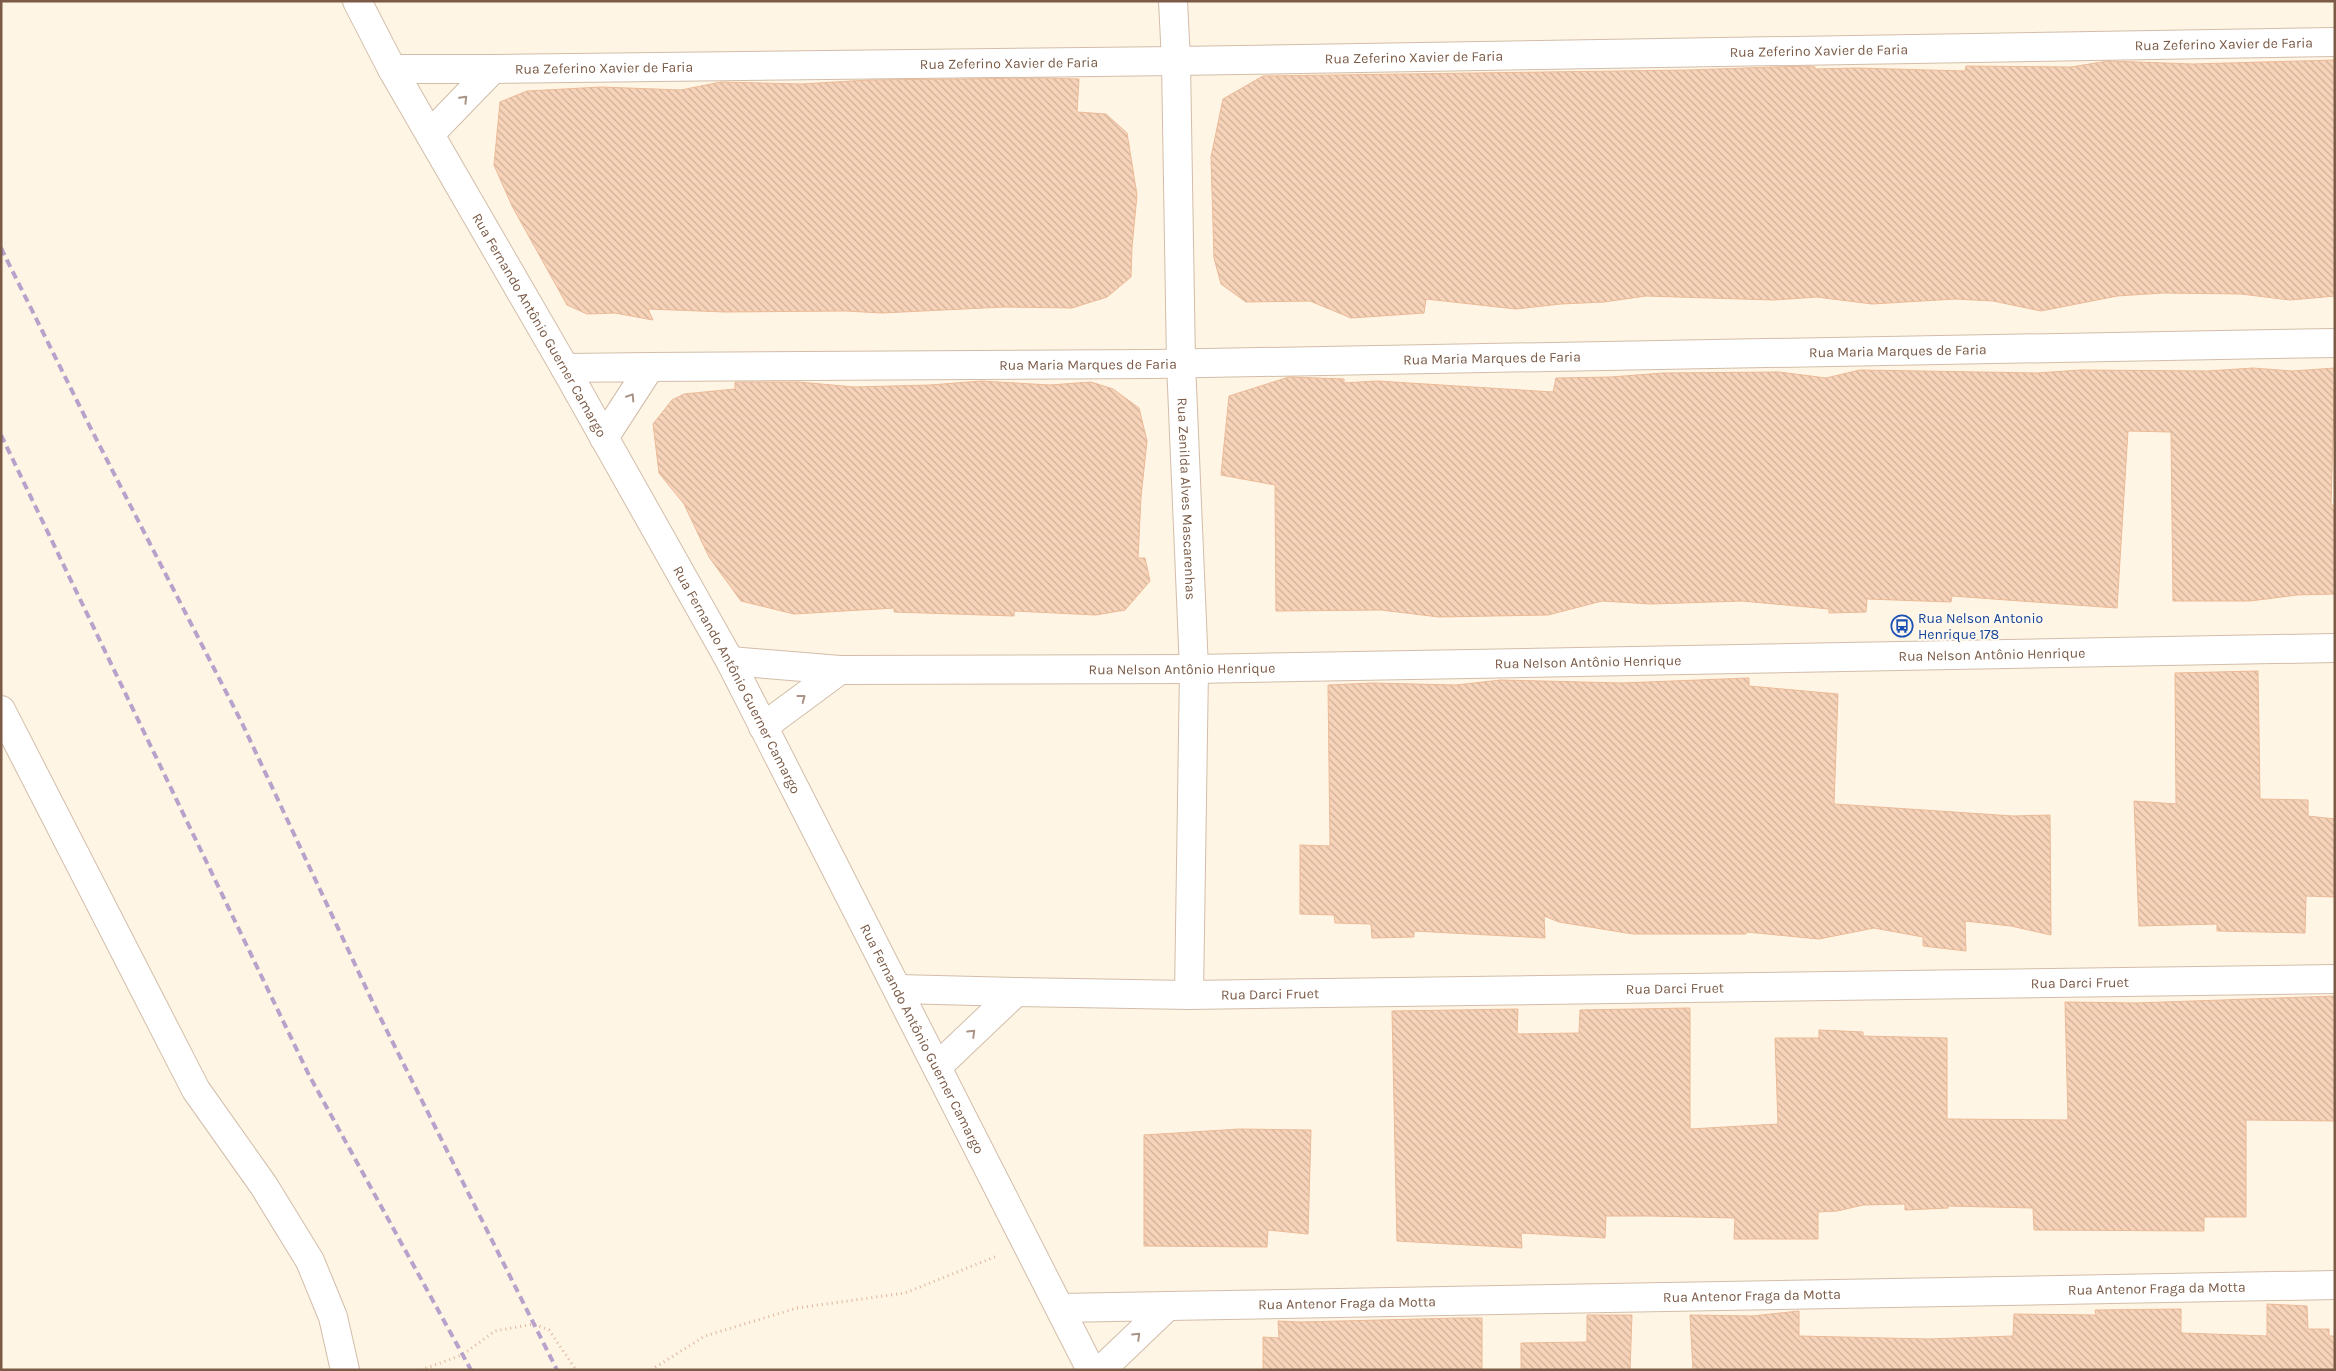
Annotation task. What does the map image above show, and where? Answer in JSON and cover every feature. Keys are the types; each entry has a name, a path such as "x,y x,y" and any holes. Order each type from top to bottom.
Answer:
{"street":[{"name":"Rua Fernando Antônio Guerner Camargo","path":"357,1 392,69 566,368 730,661 1091,1370"},
{"name":"Rua Zenilda Alves Mascarenhas","path":"1173,1 1176,61 1181,363 1194,669 1189,995"},
{"name":"Rua Zeferino Xavier de Faria","path":"392,69 1176,61 2335,42"},
{"path":"430,134 493,69"},
{"name":"Rua Maria Marques de Faria","path":"566,368 1181,363 2335,342"},
{"path":"604,438 650,368"},
{"name":"Rua Nelson Antônio Henrique","path":"730,661 840,670 1194,669 2335,648"},
{"path":"763,727 840,670"},
{"path":"1,710 196,1090 264,1186 310,1261 333,1317 344,1370"},
{"name":"Rua Darci Fruet","path":"898,989 1189,995 2335,979"},
{"path":"937,1067 1016,992"},
{"name":"Rua Antenor Fraga da Motta","path":"1060,1308 2335,1285"},
{"path":"1101,1370 1168,1306"}],"path":[{"path":"651,1370 705,1336 797,1308 905,1293 1027,1244"},
{"path":"421,1370 462,1355 495,1330 534,1324 549,1330 576,1370"}],"building":[{"path":"2335,60 2335,296 2290,300 2241,294 2163,293 2117,296 2041,311 1993,301 1955,299 1872,304 1817,297 1774,300 1646,296 1604,302 1516,309 1426,299 1424,313 1351,318 1310,301 1246,302 1221,284 1214,258 1211,157 1223,99 1263,76 1688,70 1804,66 1815,67 1815,69 1857,68 1965,71 1966,66 2071,67 2108,61 2193,64"},
{"path":"1079,79 1077,112 1106,114 1127,133 1137,195 1131,277 1107,297 1072,308 1004,307 882,313 846,311 725,312 648,309 653,320 615,313 587,314 567,305 512,206 494,165 500,102 527,91 601,87 681,90 721,82 802,84 868,80"},
{"path":"2253,368 2292,371 2335,368 2331,505 2335,505 2335,594 2297,595 2250,601 2173,601 2171,432 2128,431 2117,608 1952,596 1951,602 1867,599 1866,612 1829,613 1829,609 1742,601 1651,604 1602,601 1548,615 1439,617 1381,610 1276,611 1275,485 1221,475 1229,396 1289,377 1344,379 1344,383 1377,381 1553,392 1556,378 1611,377 1663,373 1779,372 1826,378 1860,370 2038,373 2080,370 2207,371"},
{"path":"981,381 1050,385 1091,382 1113,389 1139,408 1147,441 1141,497 1138,558 1145,558 1150,581 1125,610 1096,615 1014,611 1014,616 894,612 894,608 794,614 741,601 709,557 684,504 659,473 653,424 672,400 684,394 735,389 735,382 799,382 854,387 930,385"},
{"path":"2258,671 2260,799 2308,800 2308,816 2335,819 2335,897 2306,896 2305,933 2217,931 2217,924 2139,926 2134,801 2176,804 2175,673"},
{"path":"1749,678 1749,686 1838,694 1834,804 2013,816 2050,815 2051,935 2011,926 1965,921 1966,951 1923,946 1923,937 1874,928 1819,939 1746,932 1746,934 1633,934 1559,922 1544,916 1545,938 1414,931 1414,937 1372,938 1371,924 1335,923 1334,915 1300,914 1300,845 1330,846 1328,685 1372,683 1456,685 1501,680 1622,683"},
{"path":"2335,996 2335,1121 2246,1120 2246,1217 2204,1217 2204,1231 2034,1230 2033,1208 1948,1206 1948,1208 1905,1210 1905,1204 1863,1205 1837,1211 1818,1212 1818,1239 1734,1239 1735,1218 1606,1216 1605,1238 1521,1233 1522,1248 1397,1241 1392,1011 1518,1009 1517,1034 1579,1033 1580,1010 1690,1008 1690,1129 1778,1124 1775,1038 1819,1038 1819,1030 1863,1032 1863,1036 1947,1038 1947,1119 2068,1120 2065,1002 2136,1003"},
{"path":"1240,1129 1311,1130 1308,1234 1268,1230 1267,1247 1144,1246 1144,1135"},
{"path":"2267,1304 2307,1306 2308,1329 2329,1329 2329,1336 2335,1336 2335,1370 1693,1370 1690,1315 1752,1316 1799,1311 1799,1336 1929,1339 2013,1336 2014,1314 2096,1315 2095,1310 2181,1309 2181,1333 2267,1336"},
{"path":"1587,1315 1632,1315 1630,1370 1521,1370 1521,1343 1587,1342"},
{"path":"1482,1318 1482,1370 1263,1370 1263,1337 1279,1338 1278,1321"}],"railway":[{"path":"1,248 87,421 242,723 374,1005 557,1370"},
{"path":"1,435 309,1075 471,1370"}],"place":[{"name":"Rua Nelson Antonio Henrique 178","path":"1902,626"}]}
